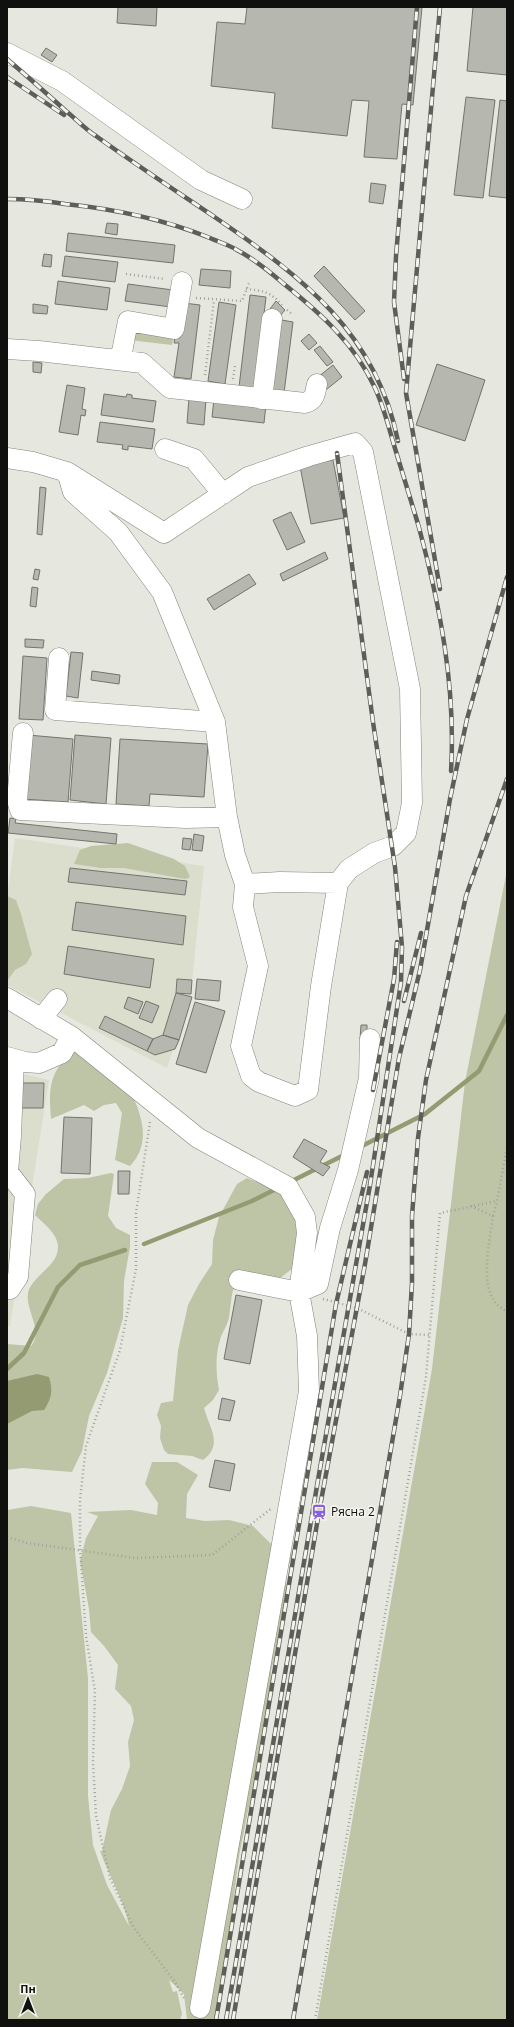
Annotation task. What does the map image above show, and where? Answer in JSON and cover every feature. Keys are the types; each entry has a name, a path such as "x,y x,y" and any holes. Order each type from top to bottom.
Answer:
{"lane":[{"path":"7,53 62,81 201,180 242,199"},
{"path":"116,360 122,352 128,321 174,329 181,289"},
{"path":"262,399 272,319"},
{"path":"7,349 39,351 142,364 170,388 262,399 304,403 310,402 315,396 316,384"},
{"path":"7,458 33,462 67,472 164,533 248,477 309,456 355,443 363,452 410,689 412,803 406,833 393,846 374,853 349,869 338,883 321,986 308,1090 295,1096 259,1082 251,1076 241,1046 258,966 243,907 245,884 235,855 227,817 215,722 162,592 118,532 73,492 67,472"},
{"path":"165,449 194,459 223,494"},
{"path":"59,658 55,710 215,722"},
{"path":"23,733 17,800 20,810 186,818 227,817"},
{"path":"245,884 280,882 338,883"},
{"path":"7,998 71,1036 198,1138 288,1187 305,1217 307,1233 299,1292 307,1336 308,1390 289,1507 193,2006"},
{"path":"41,1018 57,999"},
{"path":"7,1289 10,1290 18,1277 25,1194 7,1172 10,1058 25,1062 39,1063 62,1053 71,1036"},
{"path":"239,1280 299,1292 318,1284 330,1228 348,1170 367,1086 370,1039"}],"path":[{"path":"126,274 214,300 242,301 245,297 246,289 249,283"},
{"path":"246,289 265,291 271,294 293,315"},
{"path":"204,392 214,300"},
{"path":"151,1101 145,1162 136,1213 136,1269 120,1350 86,1446 80,1500 80,1548 86,1636 95,1691 93,1762 96,1816 110,1878 131,1921 193,2006"},
{"path":"507,1147 493,1216 488,1261 489,1294 499,1308 507,1311"},
{"path":"315,2020 424,1385 440,1213 497,1201"},
{"path":"471,1206 493,1216"},
{"path":"299,1292 336,1304 357,1308 409,1334 429,1335"},
{"path":"7,1537 27,1543 135,1558 212,1555 274,1506 289,1507"}],"shaded area":[{"path":"125,332 174,334 172,345 129,340"},
{"path":"15,838 204,866 190,1000 167,1068 7,985 7,898"},
{"path":"128,843 174,859 185,866 190,877 185,879 124,868 101,868 74,864 80,850 91,846"},
{"path":"507,870 507,2020 317,2020 432,1369 465,1082"},
{"path":"7,896 16,900 32,954 26,964 15,970 7,981"},
{"path":"76,1045 134,1099 140,1116 143,1134 140,1150 130,1166 115,1160 122,1113 116,1103 104,1105 94,1111 84,1105 51,1119 50,1096 53,1079 61,1063"},
{"path":"7,1070 49,1080 10,1326 7,1326"},
{"path":"111,1173 114,1174 108,1216 116,1228 130,1235 130,1247 124,1281 123,1318 107,1373 89,1416 82,1451 72,1472 22,1468 7,1470 7,1344 31,1346 36,1334 29,1307 28,1293 34,1281 50,1266 54,1260 58,1247 56,1238 35,1215 38,1204 46,1194 64,1179 88,1178"},
{"path":"247,1178 280,1192 299,1207 298,1264 279,1279 235,1283 228,1320 217,1352 219,1390 213,1400 204,1408 213,1436 213,1448 203,1460 192,1456 168,1454 164,1450 160,1438 161,1426 157,1415 161,1403 173,1401 178,1350 188,1305 212,1264 213,1240 219,1217 237,1184"},
{"path":"37,1374 49,1377 51,1394 47,1406 44,1410 32,1411 7,1424 7,1381"},
{"path":"152,1462 177,1462 198,1475 187,1494 186,1518 205,1521 229,1520 253,1526 270,1543 293,1552 286,1575 287,1599 279,1646 271,1670 272,1695 260,1763 239,1856 226,1973 218,2020 187,2020 184,1994 169,1980 173,1992 177,1991 182,2014 180,2020 7,2020 7,1510 31,1506 71,1513 88,1678 88,1796 93,1845 107,1885 129,1926 120,1897 100,1851 102,1851 111,1810 122,1789 130,1766 128,1742 134,1720 131,1706 115,1689 118,1665 91,1632 89,1609 80,1561 86,1538 98,1516 87,1512 131,1510 157,1515 158,1503 145,1484"}],"building":[{"path":"118,7 157,7 156,26 117,23"},
{"path":"247,7 422,7 413,105 402,104 397,159 364,157 369,101 352,100 347,136 272,128 275,93 211,86 217,22 245,24"},
{"path":"473,7 507,7 507,75 467,71"},
{"path":"46,48 57,55 52,62 41,55"},
{"path":"466,97 495,100 483,198 454,195"},
{"path":"500,100 507,101 507,198 489,196"},
{"path":"371,183 386,185 383,204 369,202"},
{"path":"107,223 118,224 117,235 105,233"},
{"path":"68,233 175,245 173,263 66,251"},
{"path":"44,254 52,255 51,267 42,266"},
{"path":"65,256 118,262 115,282 62,276"},
{"path":"324,266 365,311 355,320 314,276"},
{"path":"201,269 231,271 230,288 199,285"},
{"path":"58,281 110,288 107,310 55,304"},
{"path":"128,284 173,290 171,307 125,301"},
{"path":"250,295 266,297 255,388 239,387"},
{"path":"276,301 285,310 279,317 270,309"},
{"path":"219,302 236,305 225,384 208,381"},
{"path":"184,303 200,305 191,379 174,377 179,343 174,343 175,337 180,338"},
{"path":"33,304 48,306 47,314 33,313"},
{"path":"276,319 293,322 284,393 266,391"},
{"path":"309,334 317,343 309,350 301,341"},
{"path":"320,346 333,362 327,366 314,350"},
{"path":"33,362 42,363 41,373 33,372"},
{"path":"437,364 485,380 465,441 416,425"},
{"path":"333,365 342,377 322,393 313,381"},
{"path":"67,385 85,388 82,409 86,410 85,416 81,415 78,435 59,432"},
{"path":"104,394 126,397 127,394 132,395 132,398 156,401 153,422 101,415"},
{"path":"189,398 206,399 204,425 187,423"},
{"path":"214,399 266,404 264,423 212,417"},
{"path":"100,422 155,429 152,449 128,446 128,450 122,449 123,445 97,442"},
{"path":"333,460 344,518 311,524 300,466"},
{"path":"40,487 46,488 42,535 37,534"},
{"path":"291,512 305,542 287,550 273,520"},
{"path":"325,552 328,559 283,581 280,574"},
{"path":"35,569 40,570 38,580 33,579"},
{"path":"249,574 256,584 214,610 207,599"},
{"path":"32,587 38,588 36,607 30,606"},
{"path":"25,639 44,640 43,648 25,647"},
{"path":"71,652 83,653 78,698 66,696"},
{"path":"23,656 47,658 43,720 19,719"},
{"path":"92,671 120,675 119,684 91,680"},
{"path":"28,735 73,739 68,802 23,799"},
{"path":"75,735 111,738 106,804 70,800"},
{"path":"120,739 208,744 204,797 150,794 149,806 116,804"},
{"path":"10,818 16,819 15,823 117,834 116,844 8,833"},
{"path":"194,834 204,836 202,851 192,850"},
{"path":"183,838 192,839 190,850 182,849"},
{"path":"70,868 187,881 185,895 68,882"},
{"path":"76,902 186,916 183,945 72,930"},
{"path":"68,946 154,959 150,988 64,974"},
{"path":"177,979 192,980 191,994 176,993"},
{"path":"197,979 221,981 219,1001 195,999"},
{"path":"176,993 192,997 179,1040 163,1035"},
{"path":"128,997 143,1002 138,1014 124,1008"},
{"path":"146,1001 159,1006 152,1023 139,1018"},
{"path":"195,1002 225,1011 206,1073 176,1064"},
{"path":"105,1016 153,1039 147,1051 99,1028"},
{"path":"361,1025 367,1025 367,1039 360,1039"},
{"path":"163,1035 179,1040 175,1049 155,1055 147,1051 153,1039"},
{"path":"21,1083 44,1083 43,1108 21,1108"},
{"path":"64,1117 92,1118 90,1174 61,1173"},
{"path":"304,1139 327,1151 320,1162 330,1167 323,1176 293,1157"},
{"path":"118,1171 130,1171 129,1194 118,1194"},
{"path":"236,1295 262,1300 250,1364 224,1359"},
{"path":"222,1398 235,1401 230,1421 218,1419"},
{"path":"215,1460 235,1464 230,1491 209,1487"}],"waterway":[{"path":"360,1147 425,1114 479,1071 507,1015"},
{"path":"290,1182 346,1154"},
{"path":"144,1244 252,1201 278,1188"},
{"path":"7,1369 24,1353 58,1287 80,1265 125,1250"}],"railway":[{"path":"404,379 394,302 396,256 417,7"},
{"path":"440,7 406,393 440,589"},
{"path":"7,59 84,127 248,240 278,262 306,286 331,311 353,338 372,368 387,403 398,441"},
{"path":"7,77 64,115"},
{"path":"7,199 22,199 84,206 139,216 175,225 234,248 273,274 310,306 335,330 357,356 366,370 380,400 426,554 445,646 449,677 452,740 451,771"},
{"path":"226,2020 370,1185 401,982 402,947 395,867 373,722 337,453"},
{"path":"233,2020 319,1512 365,1264 399,1058 420,970 450,799 467,719 507,577"},
{"path":"293,2020 400,1396 409,1334 412,1283 412,1216 418,1138 426,1080 466,896 507,779"},
{"path":"404,1001 421,933"},
{"path":"373,1090 394,979 397,942"},
{"path":"216,2020 336,1304 367,1172"}],"place":[{"name":"Рясна 2","path":"319,1512"}]}
